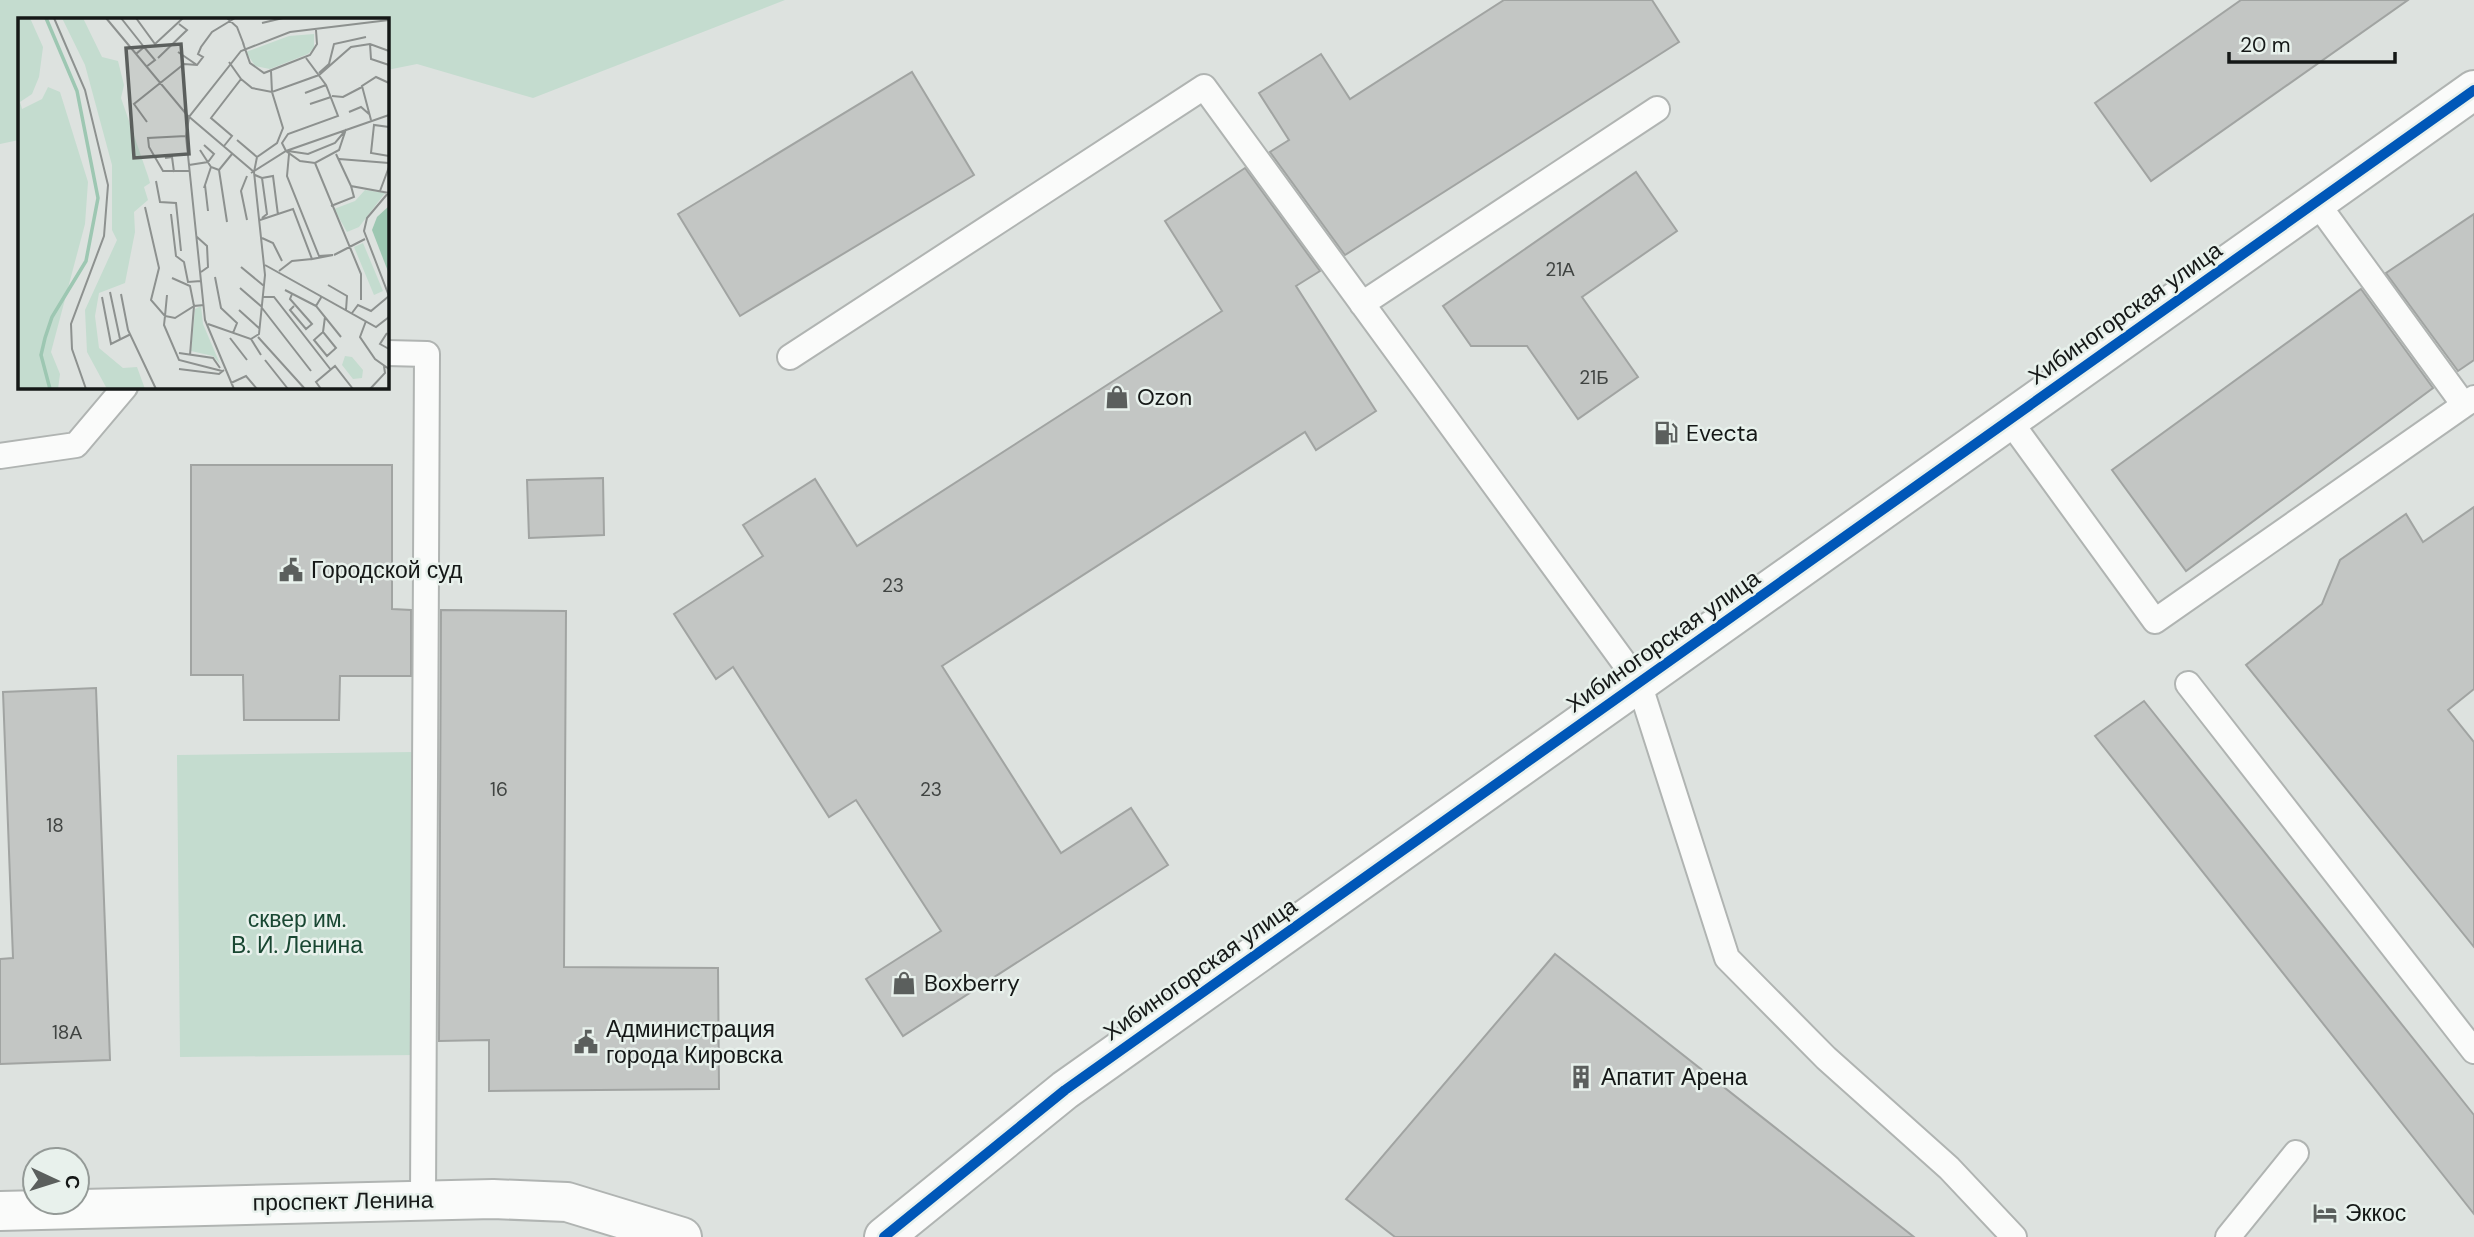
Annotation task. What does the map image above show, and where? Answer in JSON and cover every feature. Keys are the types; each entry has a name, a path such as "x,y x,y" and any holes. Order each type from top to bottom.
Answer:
{"street":[{"name":"Хибиногорская улица","path":"884,1237 1065,1090 2474,90"},
{"name":"проспект Ленина","path":"0,1211 423,1199 567,1202 682,1237"}],"lane":[{"path":"790,358 1204,87 1639,683 1727,958 1826,1058 1949,1168 2014,1237"},
{"path":"1363,304 1657,109"},
{"path":"2009,421 2154,621 2469,402 2317,203"},
{"path":"388,354 427,354 423,1199"},
{"path":"0,456 76,444 124,388"},
{"path":"2188,684 2474,1051"},
{"path":"2228,1237 2296,1153"}],"green space":[{"path":"0,0 785,0 533,98 417,64 388,70 388,18 18,18 18,140 0,144"},
{"name":"сквер им. В. И. Ленина","path":"414,752 417,1055 180,1057 177,755"}],"building":[{"path":"1504,0 1652,0 1679,42 1345,255 1270,152 1289,140 1259,93 1321,54 1350,99"},
{"path":"2241,0 2408,0 2151,181 2095,103"},
{"path":"912,72 974,175 740,316 678,214"},
{"path":"1245,168 1320,271 1296,286 1376,411 1316,450 1305,432 942,666 1061,853 1131,808 1168,865 903,1036 866,979 941,931 856,800 829,817 733,667 716,679 674,614 763,556 743,525 815,479 857,546 1222,311 1165,221"},
{"path":"1636,172 1677,231 1582,297 1638,377 1578,419 1527,346 1471,346 1443,306"},
{"path":"2474,214 2474,360 2458,371 2386,273"},
{"path":"2361,289 2433,388 2186,571 2112,470"},
{"name":"Городской суд","path":"191,465 392,465 392,609 411,610 411,676 340,676 339,720 244,720 243,675 191,675"},
{"path":"603,478 604,535 529,538 527,480"},
{"path":"2474,507 2474,689 2448,710 2474,742 2474,947 2246,665 2322,604 2340,560 2406,514 2423,542"},
{"path":"441,610 566,611 564,967 718,968 719,1089 489,1091 489,1040 439,1041"},
{"path":"96,688 110,1060 0,1064 0,959 13,958 3,692"},
{"path":"2144,701 2474,1115 2474,1214 2095,736"},
{"name":"Апатит Арена","path":"1555,954 1914,1237 1395,1237 1346,1199"}],"cycle path":[{"path":"884,1237 1065,1090 2474,90"}],"place":[{"name":"Ozon","path":"1117,397"},
{"name":"Evecta","path":"1666,433"},
{"name":"Городской суд","path":"291,570"},
{"name":"Boxberry","path":"904,983"},
{"name":"Администрация города Кировска","path":"586,1042"},
{"name":"Апатит Арена","path":"1581,1077"},
{"name":"Эккос","path":"2325,1213"}]}
